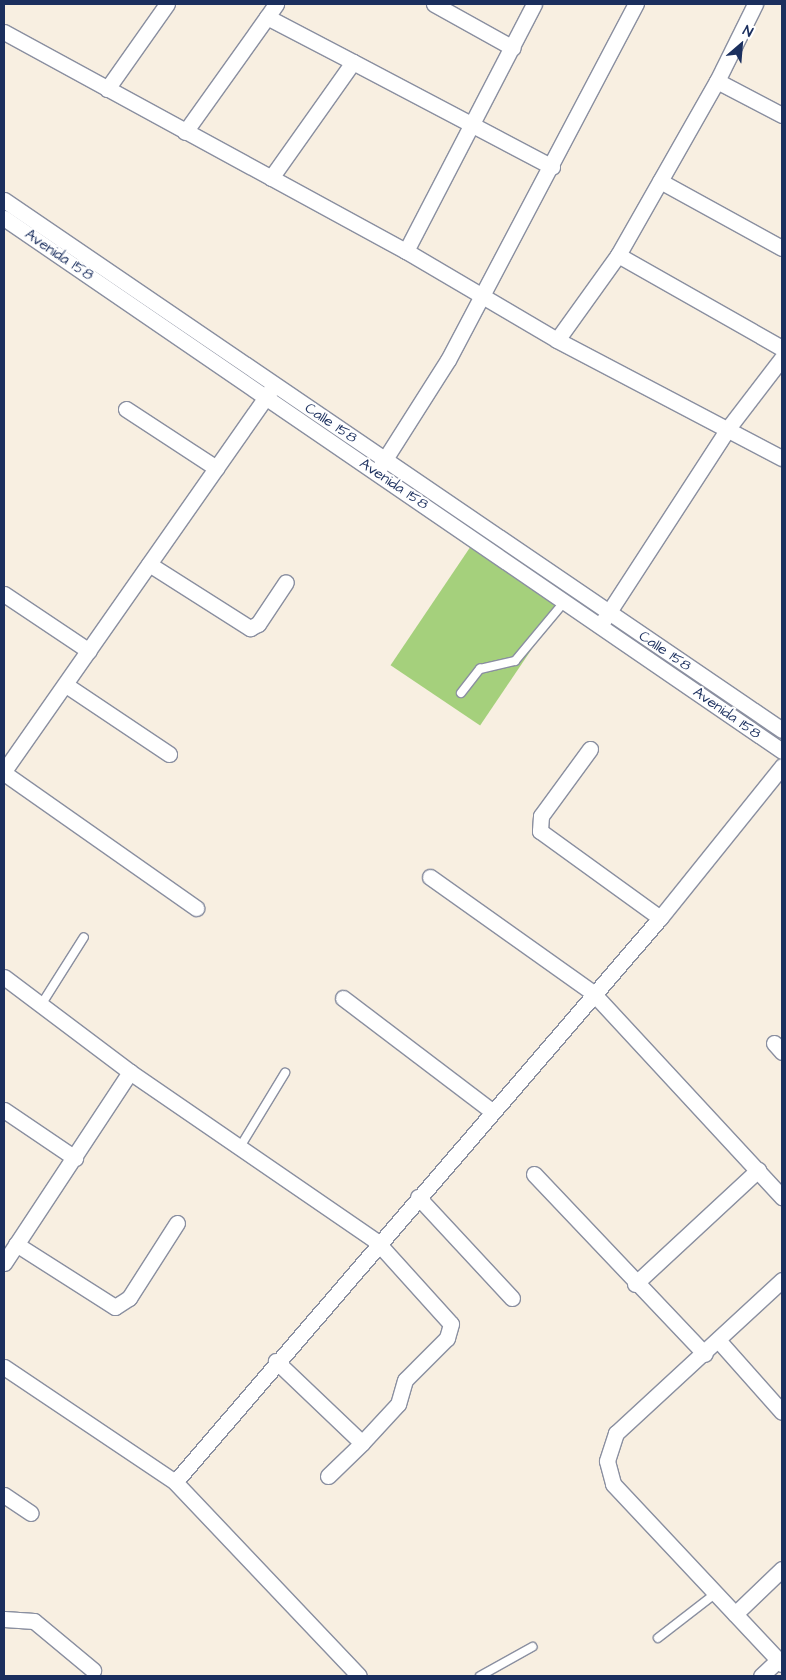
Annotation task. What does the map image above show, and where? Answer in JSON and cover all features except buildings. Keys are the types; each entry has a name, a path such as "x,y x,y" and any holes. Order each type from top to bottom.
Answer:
{"street":[{"path":"185,132 276,4"},
{"path":"434,4 513,48"},
{"path":"406,251 513,48 534,4"},
{"path":"380,466 448,360 483,297 636,4"},
{"path":"557,340 618,256 717,81 755,4"},
{"path":"107,89 159,6"},
{"path":"267,17 473,123 552,167"},
{"path":"4,32 406,251 557,340 729,427 782,458"},
{"path":"271,178 353,62"},
{"path":"717,81 782,115"},
{"path":"660,181 782,248"},
{"path":"4,200 90,267"},
{"name":"Avenida 158","path":"4,218 90,267 380,466 566,599 605,618 782,752"},
{"path":"618,256 782,348"},
{"path":"605,618 729,427 782,358"},
{"path":"196,908 4,772 66,686 270,391"},
{"path":"126,409 216,468"},
{"name":"Calle 158","path":"380,466 605,618 782,730"},
{"path":"149,564 250,628 258,624 286,582"},
{"path":"4,594 90,651"},
{"path":"66,686 169,754"},
{"path":"590,749 541,816 540,831 660,918"},
{"path":"175,1482 377,1242 493,1112 592,992 660,918 782,766"},
{"path":"430,877 592,992 782,1196"},
{"path":"4,977 130,1072 377,1242 451,1324 446,1338 405,1380 398,1404 328,1476"},
{"path":"343,998 493,1112"},
{"path":"4,1262 75,1158 130,1072"},
{"path":"4,1110 75,1158"},
{"path":"635,1284 758,1170"},
{"path":"534,1174 635,1284 705,1354"},
{"path":"418,1197 512,1298"},
{"path":"16,1244 115,1307 129,1298 177,1223"},
{"path":"761,1676 780,1662 613,1484 607,1461 616,1434 781,1283"},
{"path":"718,1340 782,1412"},
{"path":"276,1361 362,1443"},
{"path":"4,1367 175,1482 359,1676"},
{"path":"4,1495 31,1513"},
{"path":"735,1614 782,1569"},
{"path":"4,1620 34,1621 93,1670"}],"lane":[{"path":"461,693 480,668 515,660 566,599"},
{"path":"41,1005 84,937"},
{"path":"240,1147 285,1073"},
{"path":"658,1638 716,1593"},
{"path":"480,1676 532,1647"}],"green space":[{"path":"475,540 565,600 480,726 391,665"}]}
